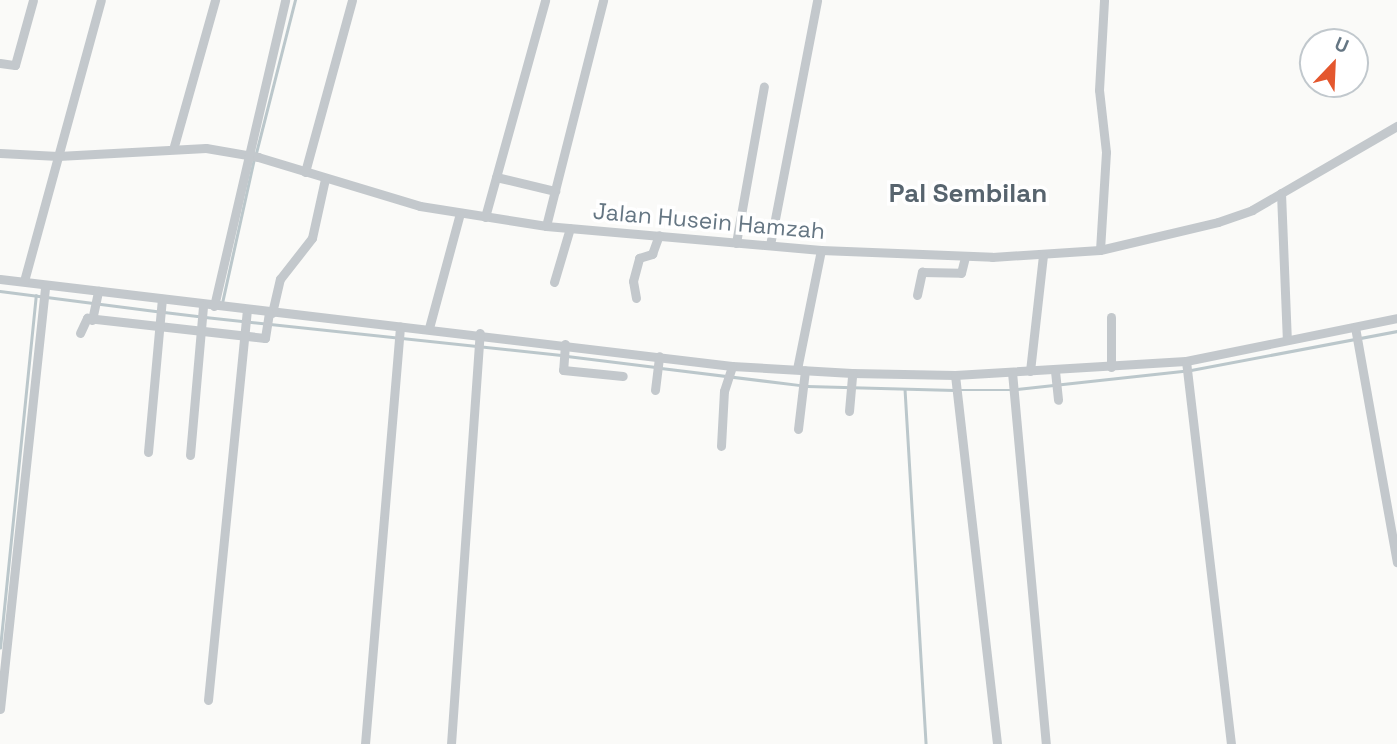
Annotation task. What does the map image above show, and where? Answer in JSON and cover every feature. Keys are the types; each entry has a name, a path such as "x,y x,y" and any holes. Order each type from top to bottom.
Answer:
{"street":[{"path":"0,63 15,65 33,0"},
{"path":"24,281 101,0"},
{"path":"174,146 215,0"},
{"path":"217,307 253,155 285,0"},
{"path":"305,172 352,0"},
{"path":"485,217 545,0"},
{"path":"546,226 602,0"},
{"path":"770,246 817,0"},
{"path":"1100,250 1106,152 1099,90 1104,0"},
{"path":"736,243 764,86"},
{"name":"Jalan Husein Hamzah","path":"0,153 58,156 174,146 253,155 325,178 460,213 546,226 821,250 965,257 1043,256 1100,250 1218,222 1282,193 1397,126"},
{"path":"496,177 555,191"},
{"path":"80,333 84,319 93,317 161,321 242,334 267,335 280,279 312,238 325,178"},
{"path":"1282,193 1287,340"},
{"path":"429,328 460,213"},
{"path":"554,282 570,228"},
{"path":"636,298 633,281 639,258 652,254 659,235"},
{"path":"798,429 803,391 802,371 821,250"},
{"path":"1030,372 1043,256"},
{"path":"917,295 922,272 961,273 965,257"},
{"path":"0,279 24,281 44,288 97,296 162,300 400,328 429,328 732,369 852,376 955,376 1186,361 1397,318"},
{"path":"0,709 44,288"},
{"path":"93,317 97,296"},
{"path":"148,452 162,300"},
{"path":"190,455 202,306"},
{"path":"208,700 246,311"},
{"path":"1111,317 1111,367"},
{"path":"365,744 400,328"},
{"path":"1355,328 1397,562"},
{"path":"451,744 480,337"},
{"path":"565,346 562,366 623,376"},
{"path":"654,390 659,359"},
{"path":"1186,361 1231,744"},
{"path":"721,446 724,391 730,385 732,369"},
{"path":"1055,371 1058,400"},
{"path":"1012,373 1010,396 1046,744"},
{"path":"849,411 852,376"},
{"path":"955,376 996,744"}],"waterway":[{"path":"256,153 295,0"},
{"path":"222,303 254,159"},
{"path":"0,291 157,311"},
{"path":"0,648 36,296"},
{"path":"164,312 199,316"},
{"path":"205,317 561,355"},
{"path":"1191,370 1397,331"},
{"path":"567,356 655,367"},
{"path":"661,368 800,385"},
{"path":"1017,389 1184,371"},
{"path":"807,386 954,390"},
{"path":"905,389 926,744"},
{"path":"961,390 1010,390"}],"district":[{"name":"Pal Sembilan","path":"968,194"}]}
